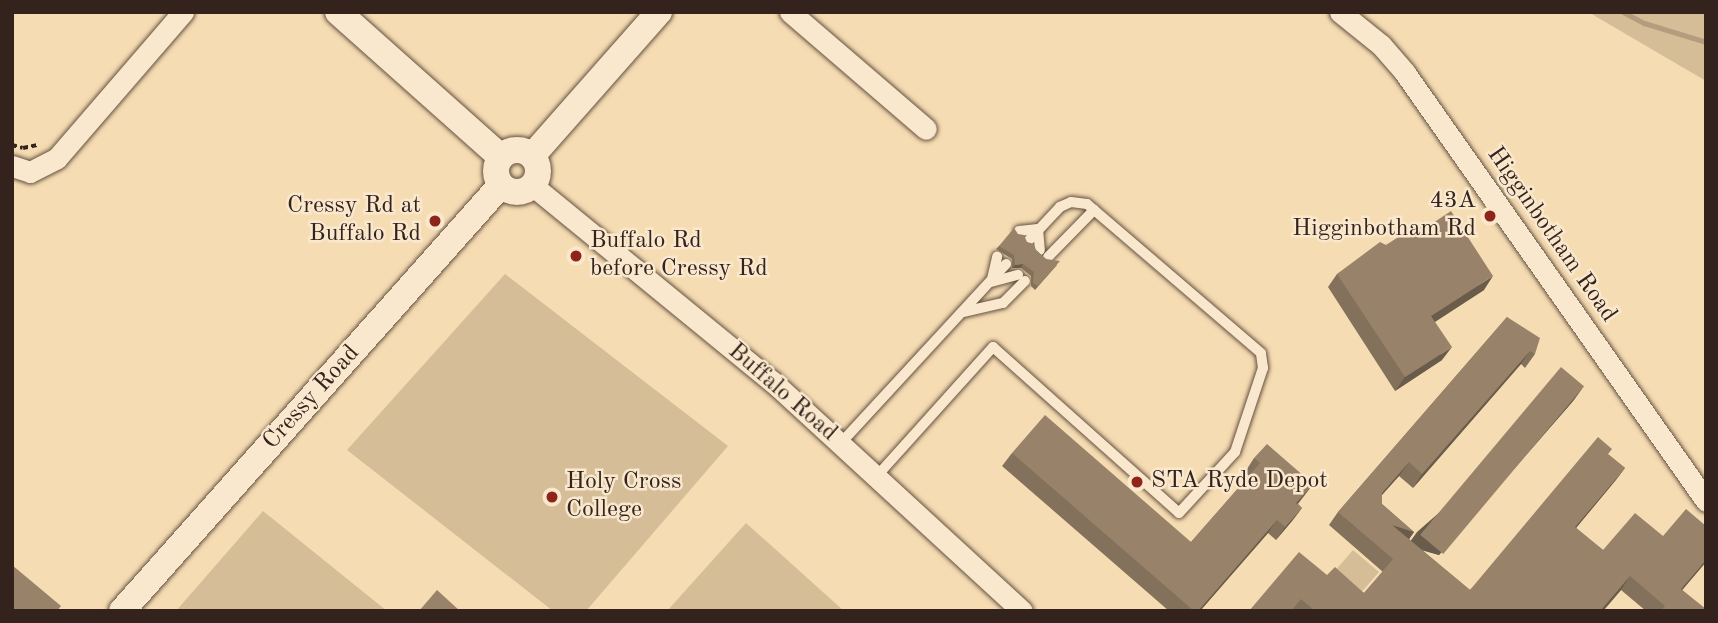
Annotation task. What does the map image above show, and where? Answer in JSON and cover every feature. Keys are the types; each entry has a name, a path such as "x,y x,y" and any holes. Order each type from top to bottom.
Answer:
{"street":[{"path":"12,166 30,172 57,158 183,12"},
{"path":"338,12 501,157"},
{"path":"532,156 659,12"},
{"path":"790,12 926,129"},
{"name":"Higginbotham Road","path":"1340,12 1381,45 1405,73 1706,501"},
{"path":"520,150 532,156 538,174 533,185 513,192 501,185 496,174 501,157 520,150"},
{"name":"Cressy Road","path":"122,611 501,185"},
{"name":"Buffalo Road","path":"533,185 773,382 1022,611"}],"lane":[{"path":"876,477 993,347 1179,513 1235,452 1263,368 1261,353 1087,204 1071,202 1060,207 1029,240"},
{"path":"1038,229 1044,253 1094,210"},
{"path":"1019,231 1038,229"},
{"path":"840,444 991,282 1002,260"},
{"path":"963,313 1003,303 1022,278 991,282"}],"path":[{"path":"12,145 23,148 37,145"}],"shaded area":[{"path":"1589,12 1706,12 1706,81 1595,16"},
{"path":"505,274 728,446 586,611 553,611 347,450"},
{"path":"263,511 387,611 176,611"},
{"path":"746,523 844,611 667,611"},
{"path":"1353,550 1379,572 1345,611 1327,611 1327,580"}],"building":[{"path":"1451,211 1493,276 1431,316 1452,347 1405,377 1337,274 1380,242 1386,245 1423,221 1427,227"},
{"path":"1014,228 1018,234 1024,235 1027,242 1034,244 1036,250 1046,259 1060,261 1038,286 1033,283 1034,272 1023,264 1015,265 1014,255 999,246"},
{"path":"1507,317 1540,338 1535,354 1530,351 1422,474 1409,462 1382,493 1382,504 1414,532 1392,525 1470,590 1598,437 1612,449 1608,454 1625,468 1575,527 1603,550 1635,513 1663,536 1686,509 1706,526 1706,560 1681,589 1706,611 1661,611 1665,606 1630,576 1600,611 1315,611 1301,599 1291,611 1249,611 1299,552 1327,575 1335,567 1364,593 1393,559 1338,512"},
{"path":"1561,367 1584,386 1443,554 1420,535"},
{"path":"1045,415 1191,542 1260,463 1254,458 1267,444 1313,484 1296,503 1302,508 1285,527 1277,520 1198,611 1194,611 1012,453"},
{"path":"12,565 61,606 57,611 12,611"},
{"path":"437,590 460,611 419,611"}],"waterway":[{"path":"1623,12 1644,23 1706,42"}],"place":[{"name":"43A Higginbotham Rd","path":"1490,216"},
{"name":"Cressy Rd at Buffalo Rd","path":"435,221"},
{"name":"Buffalo Rd before Cressy Rd","path":"576,256"},
{"name":"STA Ryde Depot","path":"1137,482"},
{"name":"Holy Cross College","path":"552,497"}]}
